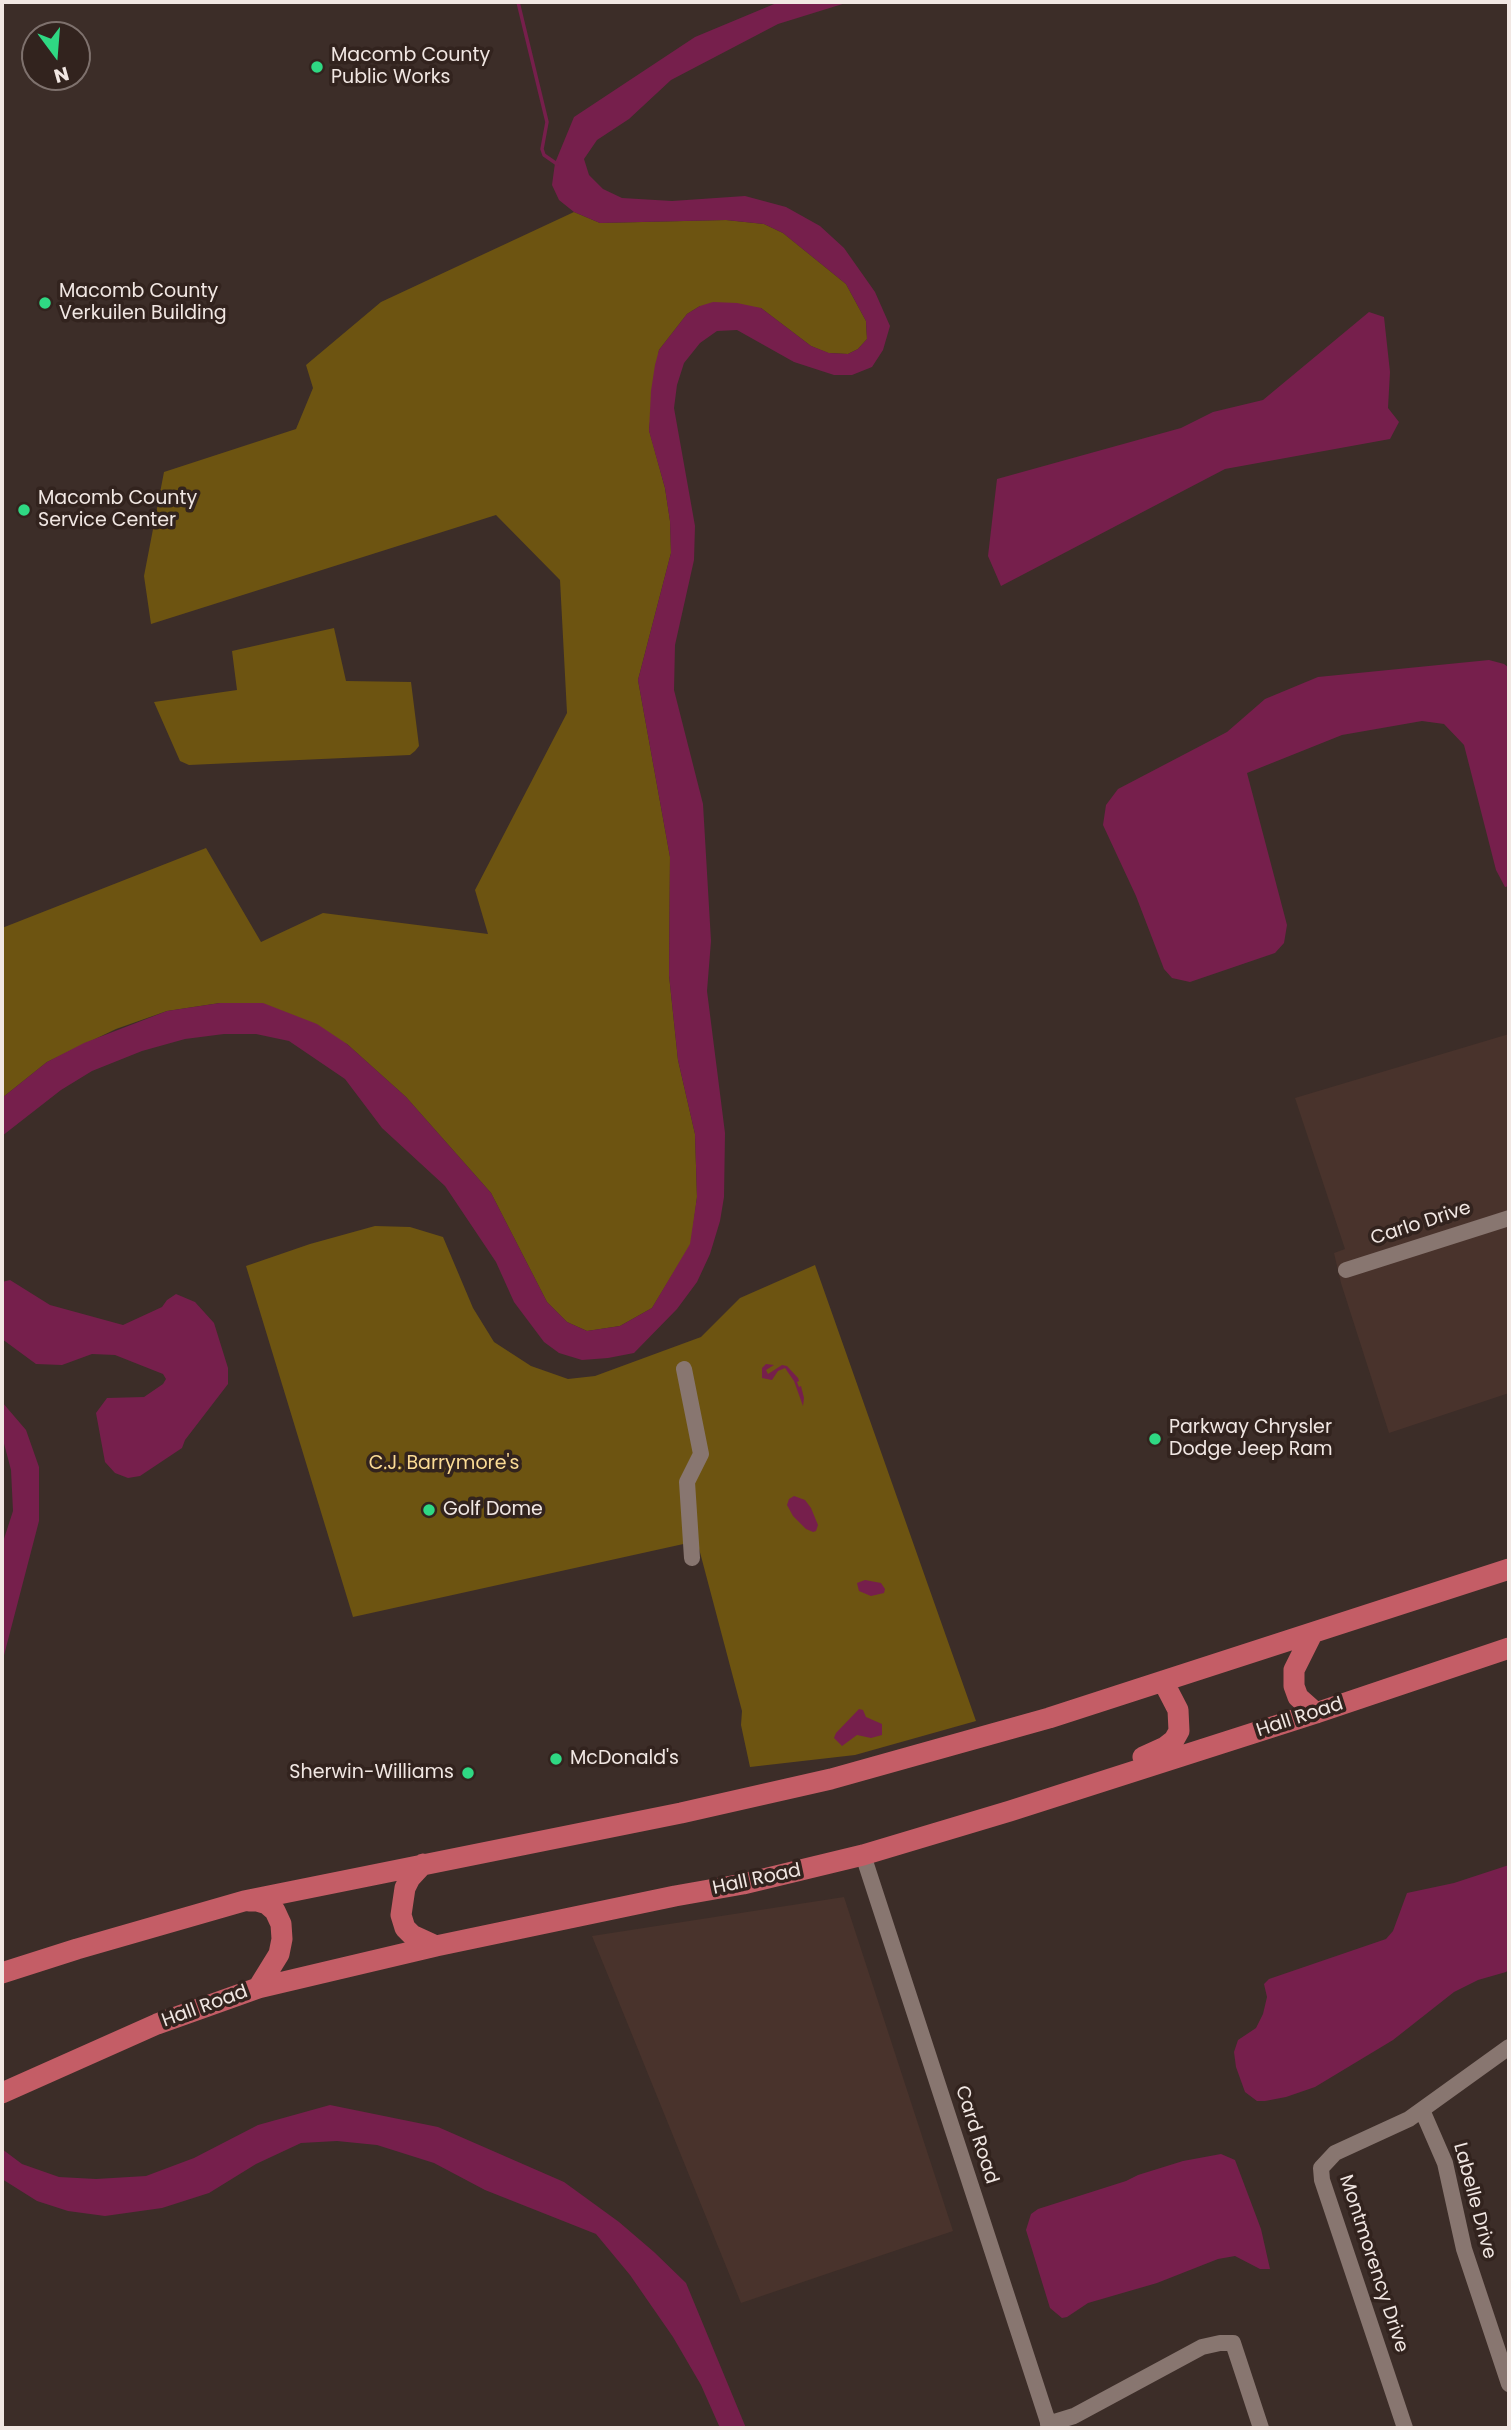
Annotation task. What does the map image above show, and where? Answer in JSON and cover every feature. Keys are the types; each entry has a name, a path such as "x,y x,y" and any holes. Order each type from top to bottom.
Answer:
{"highway":[{"path":"3,1973 77,1948 244,1902 681,1813 831,1779 961,1744 1509,1569"},
{"path":"1312,1634 1294,1670 1294,1686 1298,1697 1316,1713"},
{"name":"Hall Road","path":"2,2093 157,2024 258,1988 436,1946 743,1884 863,1856 1316,1713 1509,1648"},
{"path":"1029,1805 1053,1786 1156,1752 1174,1740 1179,1731 1180,1717 1174,1699 1163,1681"},
{"path":"423,1864 405,1888 401,1915 405,1928 412,1935 436,1946"},
{"path":"244,1902 257,1901 267,1904 275,1910 281,1924 279,1954 258,1988"}],"street":[{"name":"Carlo Drive","path":"1346,1270 1509,1217"},
{"path":"684,1369 701,1446 700,1456 687,1482 692,1558"},
{"name":"Card Road","path":"863,1856 1049,2426"},
{"name":"Montmorency Drive","path":"1405,2428 1322,2180 1321,2168 1335,2153 1409,2119 1509,2047"},
{"name":"Labelle Drive","path":"1422,2110 1445,2163 1464,2249 1509,2385"},
{"path":"1049,2426 1074,2416 1202,2347 1233,2343 1261,2428"}],"shaded area":[{"path":"779,2 849,2 778,24 671,80 629,119 597,140 584,159 589,175 603,189 622,198 672,201 745,196 786,207 820,226 844,248 875,292 890,326 883,350 872,367 852,375 834,375 794,362 737,330 717,331 700,343 684,363 677,385 674,408 695,526 694,560 675,645 674,690 703,804 711,941 707,991 725,1133 724,1197 720,1221 710,1254 697,1282 677,1309 634,1353 582,1360 559,1353 544,1342 514,1302 496,1262 445,1186 382,1128 345,1079 289,1041 256,1034 224,1034 185,1039 142,1051 92,1071 61,1090 2,1136 2,1098 47,1062 84,1043 167,1011 220,1003 263,1003 317,1024 347,1044 406,1097 491,1193 547,1302 567,1322 587,1331 620,1326 652,1308 690,1244 697,1197 695,1134 678,1060 669,975 670,857 638,680 671,553 665,488 649,431 655,365 659,350 687,314 713,302 761,308 811,346 829,353 848,354 858,349 867,339 866,321 846,284 783,233 764,224 726,220 600,223 574,212 559,200 552,185 555,163 574,117 695,37"},
{"path":"1369,312 1384,317 1390,372 1388,408 1399,422 1390,439 1225,469 1001,586 988,556 997,479 1181,428 1213,412 1263,400"},
{"path":"1489,660 1509,668 1509,886 1505,887 1496,870 1464,745 1444,724 1422,721 1342,735 1247,773 1287,925 1284,943 1275,953 1190,982 1172,978 1164,969 1136,896 1103,825 1106,805 1118,789 1227,732 1265,699 1318,677"},
{"path":"1509,1034 1509,1393 1389,1433 1341,1283 1334,1253 1345,1249 1295,1098"},
{"path":"10,1280 50,1305 123,1325 162,1307 176,1294 195,1302 214,1323 228,1368 228,1384 185,1440 182,1448 140,1476 128,1478 115,1473 105,1462 96,1413 107,1398 144,1397 166,1379 163,1374 115,1355 92,1354 62,1365 36,1364 2,1339 2,1282"},
{"path":"766,1364 774,1365 766,1370 768,1374 782,1365 787,1366 798,1378 797,1382 804,1398 803,1406 794,1381 785,1368 778,1371 772,1380 762,1378 762,1368"},
{"path":"2,1402 26,1430 39,1467 39,1521 2,1663 2,1545 13,1511 11,1470 2,1436"},
{"path":"794,1496 805,1500 811,1508 818,1525 816,1531 806,1529 793,1516 787,1505 789,1499"},
{"path":"865,1580 881,1583 885,1589 884,1593 871,1596 859,1591 857,1583"},
{"path":"859,1709 863,1710 866,1717 882,1724 882,1735 871,1738 857,1735 842,1746 834,1738 836,1733"},
{"path":"1509,1865 1509,1969 1506,1972 1478,1980 1454,1992 1393,2040 1315,2087 1265,2101 1257,2101 1245,2092 1234,2052 1238,2040 1256,2028 1263,2014 1267,1997 1264,1984 1269,1979 1386,1939 1393,1931 1407,1893 1454,1883"},
{"path":"844,1897 953,2231 741,2303 592,1936"},
{"path":"330,2105 438,2127 564,2182 619,2222 686,2283 746,2428 720,2428 701,2385 673,2337 630,2275 596,2234 485,2190 434,2163 377,2145 337,2141 301,2143 256,2164 209,2193 162,2208 105,2216 68,2211 37,2201 2,2179 2,2149 22,2164 59,2177 96,2179 146,2176 194,2158 258,2125"},
{"path":"1221,2154 1235,2160 1261,2229 1270,2269 1260,2269 1235,2256 1218,2259 1157,2283 1088,2303 1067,2317 1062,2318 1050,2308 1026,2230 1031,2214 1038,2209 1138,2175 1183,2161"}],"green space":[{"path":"574,212 600,223 726,220 764,224 783,233 846,284 866,321 867,339 858,349 848,354 828,353 811,346 761,308 700,306 687,314 659,350 649,430 665,488 671,553 638,680 670,857 669,975 678,1060 695,1134 697,1197 691,1244 652,1308 620,1326 587,1331 567,1322 547,1302 491,1193 406,1097 347,1044 220,1003 167,1011 116,1029 47,1062 2,1098 2,928 206,848 261,942 323,913 488,934 475,890 567,713 560,580 496,515 151,624 144,576 164,472 296,429 313,388 306,365 381,302"},
{"path":"334,628 346,681 411,682 419,746 415,751 410,755 189,765 180,761 154,702 237,690 232,651"},
{"name":"C.J. Barrymore's","path":"375,1226 410,1227 443,1237 473,1308 494,1342 531,1366 568,1379 595,1376 701,1337 740,1298 815,1265 976,1721 855,1755 750,1767 741,1725 742,1711 697,1541 353,1617 246,1266"}],"waterway":[{"path":"518,2 547,122 542,149 544,155 557,164"}],"place":[{"name":"Macomb County Public Works","path":"317,67"},
{"name":"Macomb County Verkuilen Building","path":"45,303"},
{"name":"Macomb County Service Center","path":"24,510"},
{"name":"Parkway Chrysler Dodge Jeep Ram","path":"1155,1439"},
{"name":"Golf Dome","path":"429,1510"},
{"name":"McDonald's","path":"556,1759"},
{"name":"Sherwin-Williams","path":"468,1773"}]}
